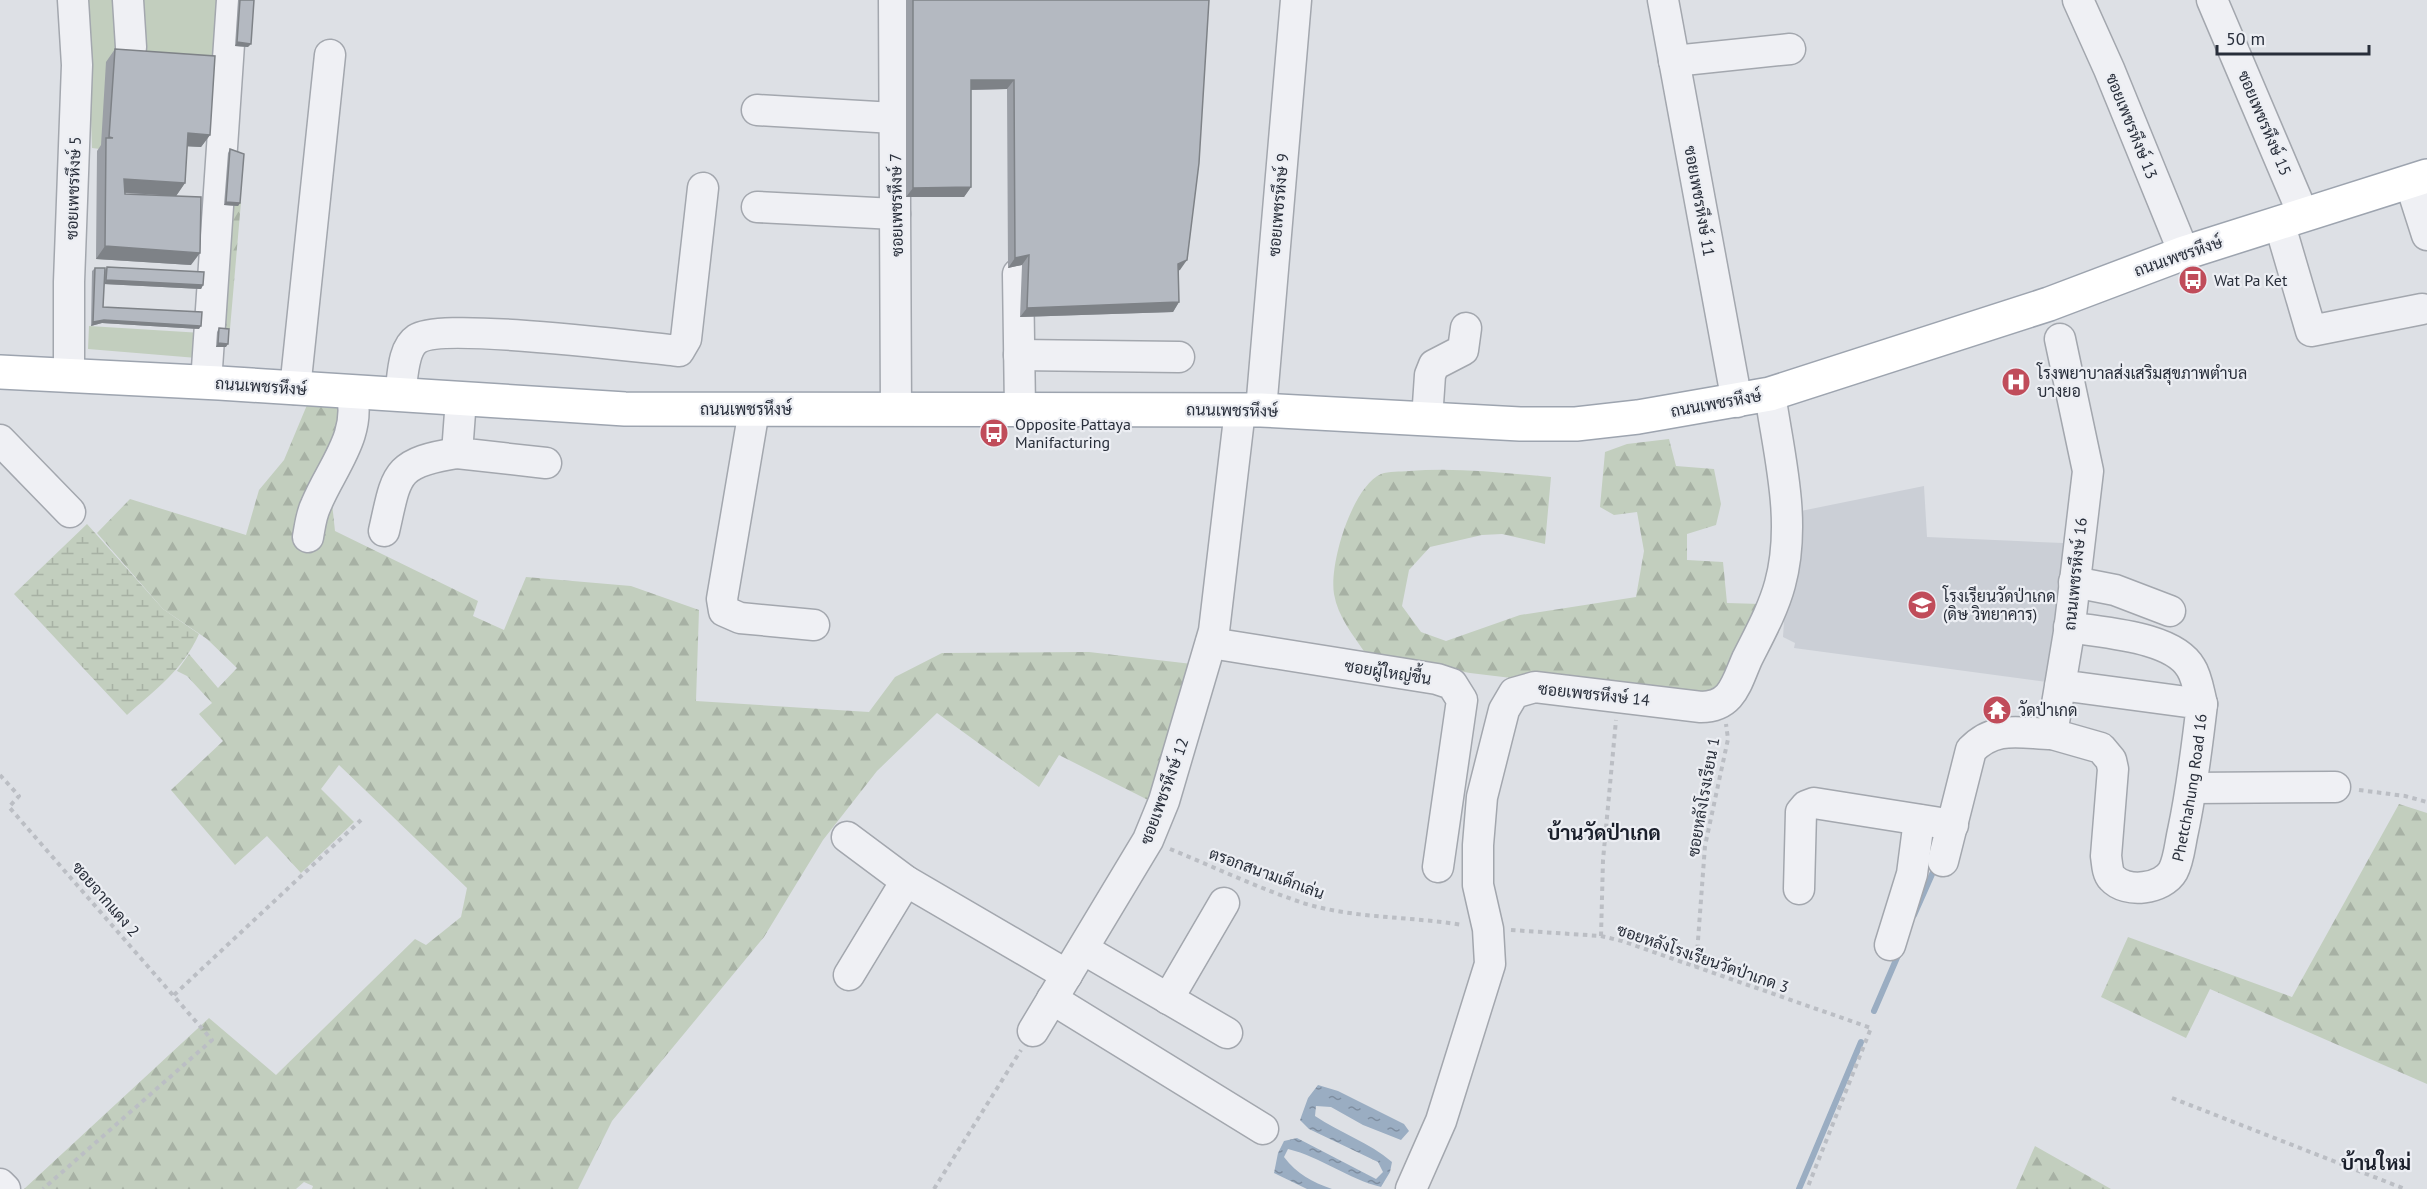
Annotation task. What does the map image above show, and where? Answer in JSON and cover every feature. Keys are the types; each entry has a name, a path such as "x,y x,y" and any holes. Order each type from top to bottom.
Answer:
{"main road":[{"name":"ถนนเพชรหึงษ์","path":"0,372 206,382 625,409 1251,410 1520,424 1576,424 1737,402 2055,324 2184,253 2418,179"}],"street":[{"name":"ซอยเพชรหึงษ์ 5","path":"69,376 69,282 77,66 73,0"},
{"path":"128,0 131,46"},
{"path":"206,382 232,0"},
{"name":"ซอยเพชรหึงษ์ 7","path":"894,0 897,410"},
{"name":"ซอยเพชรหึงษ์ 9","path":"1251,410 1296,0"},
{"name":"ซอยเพชรหึงษ์ 11","path":"1663,0 1737,402"},
{"name":"ซอยเพชรหึงษ์ 13","path":"2078,0 2109,69 2184,253"},
{"name":"ซอยเพชรหึงษ์ 15","path":"2212,0 2291,218 2311,331 2422,309"},
{"path":"1674,61 1790,49"},
{"path":"295,389 330,55"},
{"path":"757,110 894,118"},
{"path":"2418,179 2427,235"},
{"path":"400,395 407,352 416,340 429,334 507,335 679,351 686,339 703,188"},
{"path":"757,207 895,214"},
{"path":"1018,274 1020,409"},
{"name":"ถนนเพชรหึงษ์ 16","path":"2052,734 2069,627 2088,471 2055,324"},
{"path":"1427,419 1430,375 1434,365 1462,350 1466,342 1466,328"},
{"path":"1019,355 1179,357"},
{"path":"308,537 316,505 353,429 355,407 351,392"},
{"path":"1722,703 1731,693 1768,616 1782,573 1788,514 1770,393"},
{"path":"457,453 461,399"},
{"path":"754,410 722,599 724,611 740,618 814,625"},
{"name":"ซอยเพชรหึงษ์ 12","path":"1033,1031 1148,840 1186,733 1210,643 1251,410"},
{"path":"0,440 70,512"},
{"path":"384,531 396,480 406,468 431,457 457,453 546,463"},
{"path":"2074,582 2115,590 2170,611"},
{"path":"2069,627 2134,638 2165,646 2179,654 2192,668 2202,704"},
{"name":"ซอยผู้ใหญ่ชื้น","path":"1210,643 1437,679 1452,684 1462,700 1438,867"},
{"name":"Phetchahung Road 16","path":"2052,734 2101,748 2111,760 2113,769 2106,856 2108,869 2112,878 2121,883 2143,888 2157,885 2173,871 2192,788 2202,704 2060,685"},
{"name":"ซอยเพชรหึงษ์ 14","path":"1411,1189 1441,1121 1490,964 1488,929 1478,885 1481,807 1508,699 1514,693 1535,687 1701,707 1714,707 1722,703"},
{"path":"1943,861 1971,750 1982,738 1996,732 2052,734"},
{"path":"2192,788 2335,787"},
{"path":"1798,889 1801,812 1806,806 1814,803 1953,825"},
{"path":"1890,945 1912,874 1919,820"},
{"path":"847,837 1263,1129"},
{"path":"849,975 906,880"},
{"path":"1168,999 1224,903"},
{"path":"1083,949 1227,1033"},
{"path":"0,1184 4,1189"}],"path":[{"path":"1602,936 1603,860 1618,696"},
{"name":"ซอยหลังโรงเรียน 1","path":"1696,967 1705,846 1728,739 1722,703"},
{"name":"ซอยจากแดง 2","path":"0,775 19,796 9,807 212,1040 43,1189"},
{"path":"2335,787 2405,796 2427,802"},
{"path":"174,994 361,820"},
{"name":"ตรอกสนามเด็กเล่น","path":"1148,840 1304,903 1365,916 1402,920 1427,919 1488,929"},
{"name":"ซอยหลังโรงเรียนวัดป่าเกด 3","path":"1488,929 1602,936 1871,1028 1807,1189"},
{"path":"934,1189 1033,1031"},
{"path":"2172,1098 2405,1189"}],"shaded area":[{"name":"โรงเรียนวัดป่าเกด (ดิษ วิทยาคาร)","path":"1924,486 1927,537 2063,543 2054,683 1794,648 1795,643 1783,637 1791,513"}],"green space":[{"path":"87,0 118,0 124,63 100,149 92,148"},
{"path":"139,0 217,0 215,70 143,64"},
{"path":"221,200 241,202 230,329 216,326"},
{"path":"89,326 202,333 197,358 88,349"},
{"path":"307,405 368,406 332,503 335,531 478,601 473,616 504,630 526,577 631,586 699,610 696,701 869,712 895,677 942,653 1089,652 1192,664 1152,802 1059,755 1039,787 937,713 877,771 823,840 764,937 612,1121 578,1189 312,1189 313,1186 304,1182 296,1189 24,1189 209,1018 276,1075 415,939 426,945 461,917 467,888 339,765 321,789 354,822 301,873 267,836 235,865 171,790 223,741 199,714 212,703 187,676 177,671 189,654 218,688 237,668 207,639 163,609 97,533 130,499 246,535 259,490 284,460"},
{"path":"1669,439 1676,466 1714,469 1721,504 1716,525 1687,534 1687,560 1723,562 1727,603 1761,604 1712,697 1698,700 1470,673 1366,654 1347,626 1334,594 1333,581 1339,546 1352,510 1361,494 1370,482 1381,474 1391,472 1462,470 1551,477 1545,544 1502,534 1482,535 1430,547 1409,570 1402,606 1421,632 1446,641 1520,615 1636,597 1644,551 1637,512 1614,515 1600,507 1605,452 1627,444"},
{"path":"87,524 163,609 199,634 177,669 127,715 14,594"},
{"path":"2399,804 2427,813 2427,1084 2210,989 2186,1038 2101,997 2128,937 2292,997"},
{"path":"2035,1146 2111,1189 2016,1189"}],"water":[{"path":"1318,1085 1338,1091 1404,1124 1409,1131 1401,1140 1363,1125 1331,1107 1316,1106 1315,1116 1374,1149 1392,1162 1390,1172 1381,1187 1288,1149 1284,1157 1294,1168 1311,1180 1332,1189 1307,1189 1274,1173 1278,1153 1284,1141 1297,1138 1376,1179 1383,1172 1378,1162 1309,1129 1300,1120 1308,1098"}],"building":[{"path":"240,0 254,0 251,44 237,42"},
{"path":"913,0 1209,0 1199,163 1187,260 1178,264 1179,302 1027,308 1029,255 1015,258 1014,80 971,80 971,187 913,188"},
{"path":"115,49 215,56 210,135 188,133 185,183 124,179 125,194 201,197 200,253 105,246 106,138 113,138 109,137"},
{"path":"230,149 244,154 240,203 226,202"},
{"path":"107,267 204,272 203,285 106,280"},
{"path":"95,268 105,268 103,307 202,312 201,326 104,320 93,322"},
{"path":"219,328 229,329 228,344 218,343"}],"waterway":[{"path":"1914,915 1933,872"},
{"path":"1874,1011 1899,953"},
{"path":"1799,1189 1861,1042"}],"place":[{"name":"Wat Pa Ket","path":"2193,280"},
{"name":"โรงพยาบาลส่งเสริมสุขภาพตำบล บางยอ","path":"2016,382"},
{"name":"Opposite Pattaya Manifacturing","path":"994,433"},
{"name":"โรงเรียนวัดป่าเกด (ดิษ วิทยาคาร)","path":"1922,605"},
{"name":"วัดป่าเกด","path":"1997,710"}],"district":[{"name":"บ้านวัดป่าเกด","path":"1604,833"},
{"name":"บ้านใหม่","path":"2376,1163"}]}
